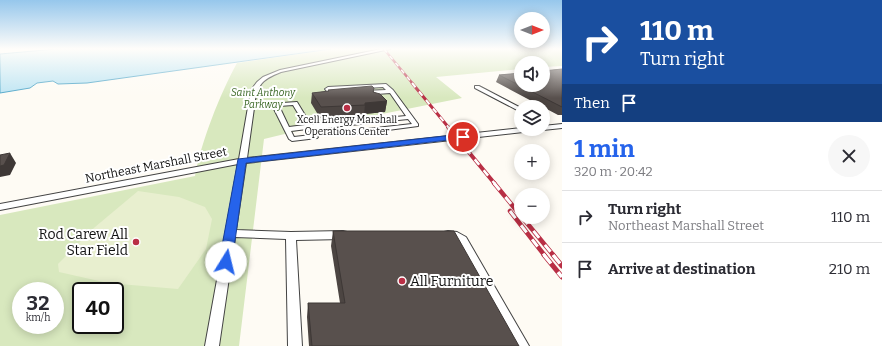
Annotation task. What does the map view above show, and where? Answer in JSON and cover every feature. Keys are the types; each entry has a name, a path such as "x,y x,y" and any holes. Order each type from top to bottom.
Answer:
{"street":[{"path":"212,346 251,107 256,86 272,74 309,65"},
{"path":"358,132 416,125 392,91 388,86 380,85 328,89 333,95 392,91"},
{"path":"478,87 514,106"},
{"path":"390,100 397,99"},
{"path":"251,107 295,103 315,137 292,140 275,105"},
{"path":"287,129 410,117"},
{"path":"351,123 369,147"},
{"path":"550,127 562,126"},
{"name":"Northeast Marshall Street","path":"0,207 242,161 514,131"},
{"path":"230,233 291,236 353,235"},
{"path":"437,235 453,235 462,240 522,346"},
{"path":"291,236 295,346"}],"green space":[{"name":"Saint Anthony Parkway","path":"236,65 514,65 514,70 436,77 462,98 372,116 363,115 264,139 239,346 0,346 0,215 195,176 212,118"},
{"path":"550,65 562,65 550,67"},
{"path":"138,191 179,197 205,207 212,219 206,249 178,289 124,284 124,282 104,282 59,272 58,264 95,227"}],"water":[{"path":"0,65 215,65 87,83 58,84 53,81 37,83 30,88 0,93"}],"building":[{"path":"562,69 562,107 532,92 550,92 550,70"},
{"path":"514,74 514,83 499,75"},
{"path":"372,86 374,88 373,92 380,94 387,101 365,103 365,105 321,107 312,93 329,91 328,90"},
{"path":"10,153 4,165 0,166 0,155"},
{"name":"All Furniture","path":"333,231 454,231 519,346 312,346 308,303 345,303"}],"railway":[{"path":"397,65 413,84"},
{"path":"412,83 449,128"},
{"path":"448,127 495,184"},
{"path":"494,183 514,207"},
{"path":"510,211 545,256"},
{"path":"528,224 554,256"},
{"path":"544,255 562,277"},
{"path":"553,255 562,266"}],"place":[{"name":"Xcell Energy Marshall Operations Center","path":"347,108"},
{"name":"Rod Carew All Star Field","path":"136,242"},
{"name":"All Furniture","path":"402,281"}],"route":[{"path":"226,262 242,161 463,137"}]}
